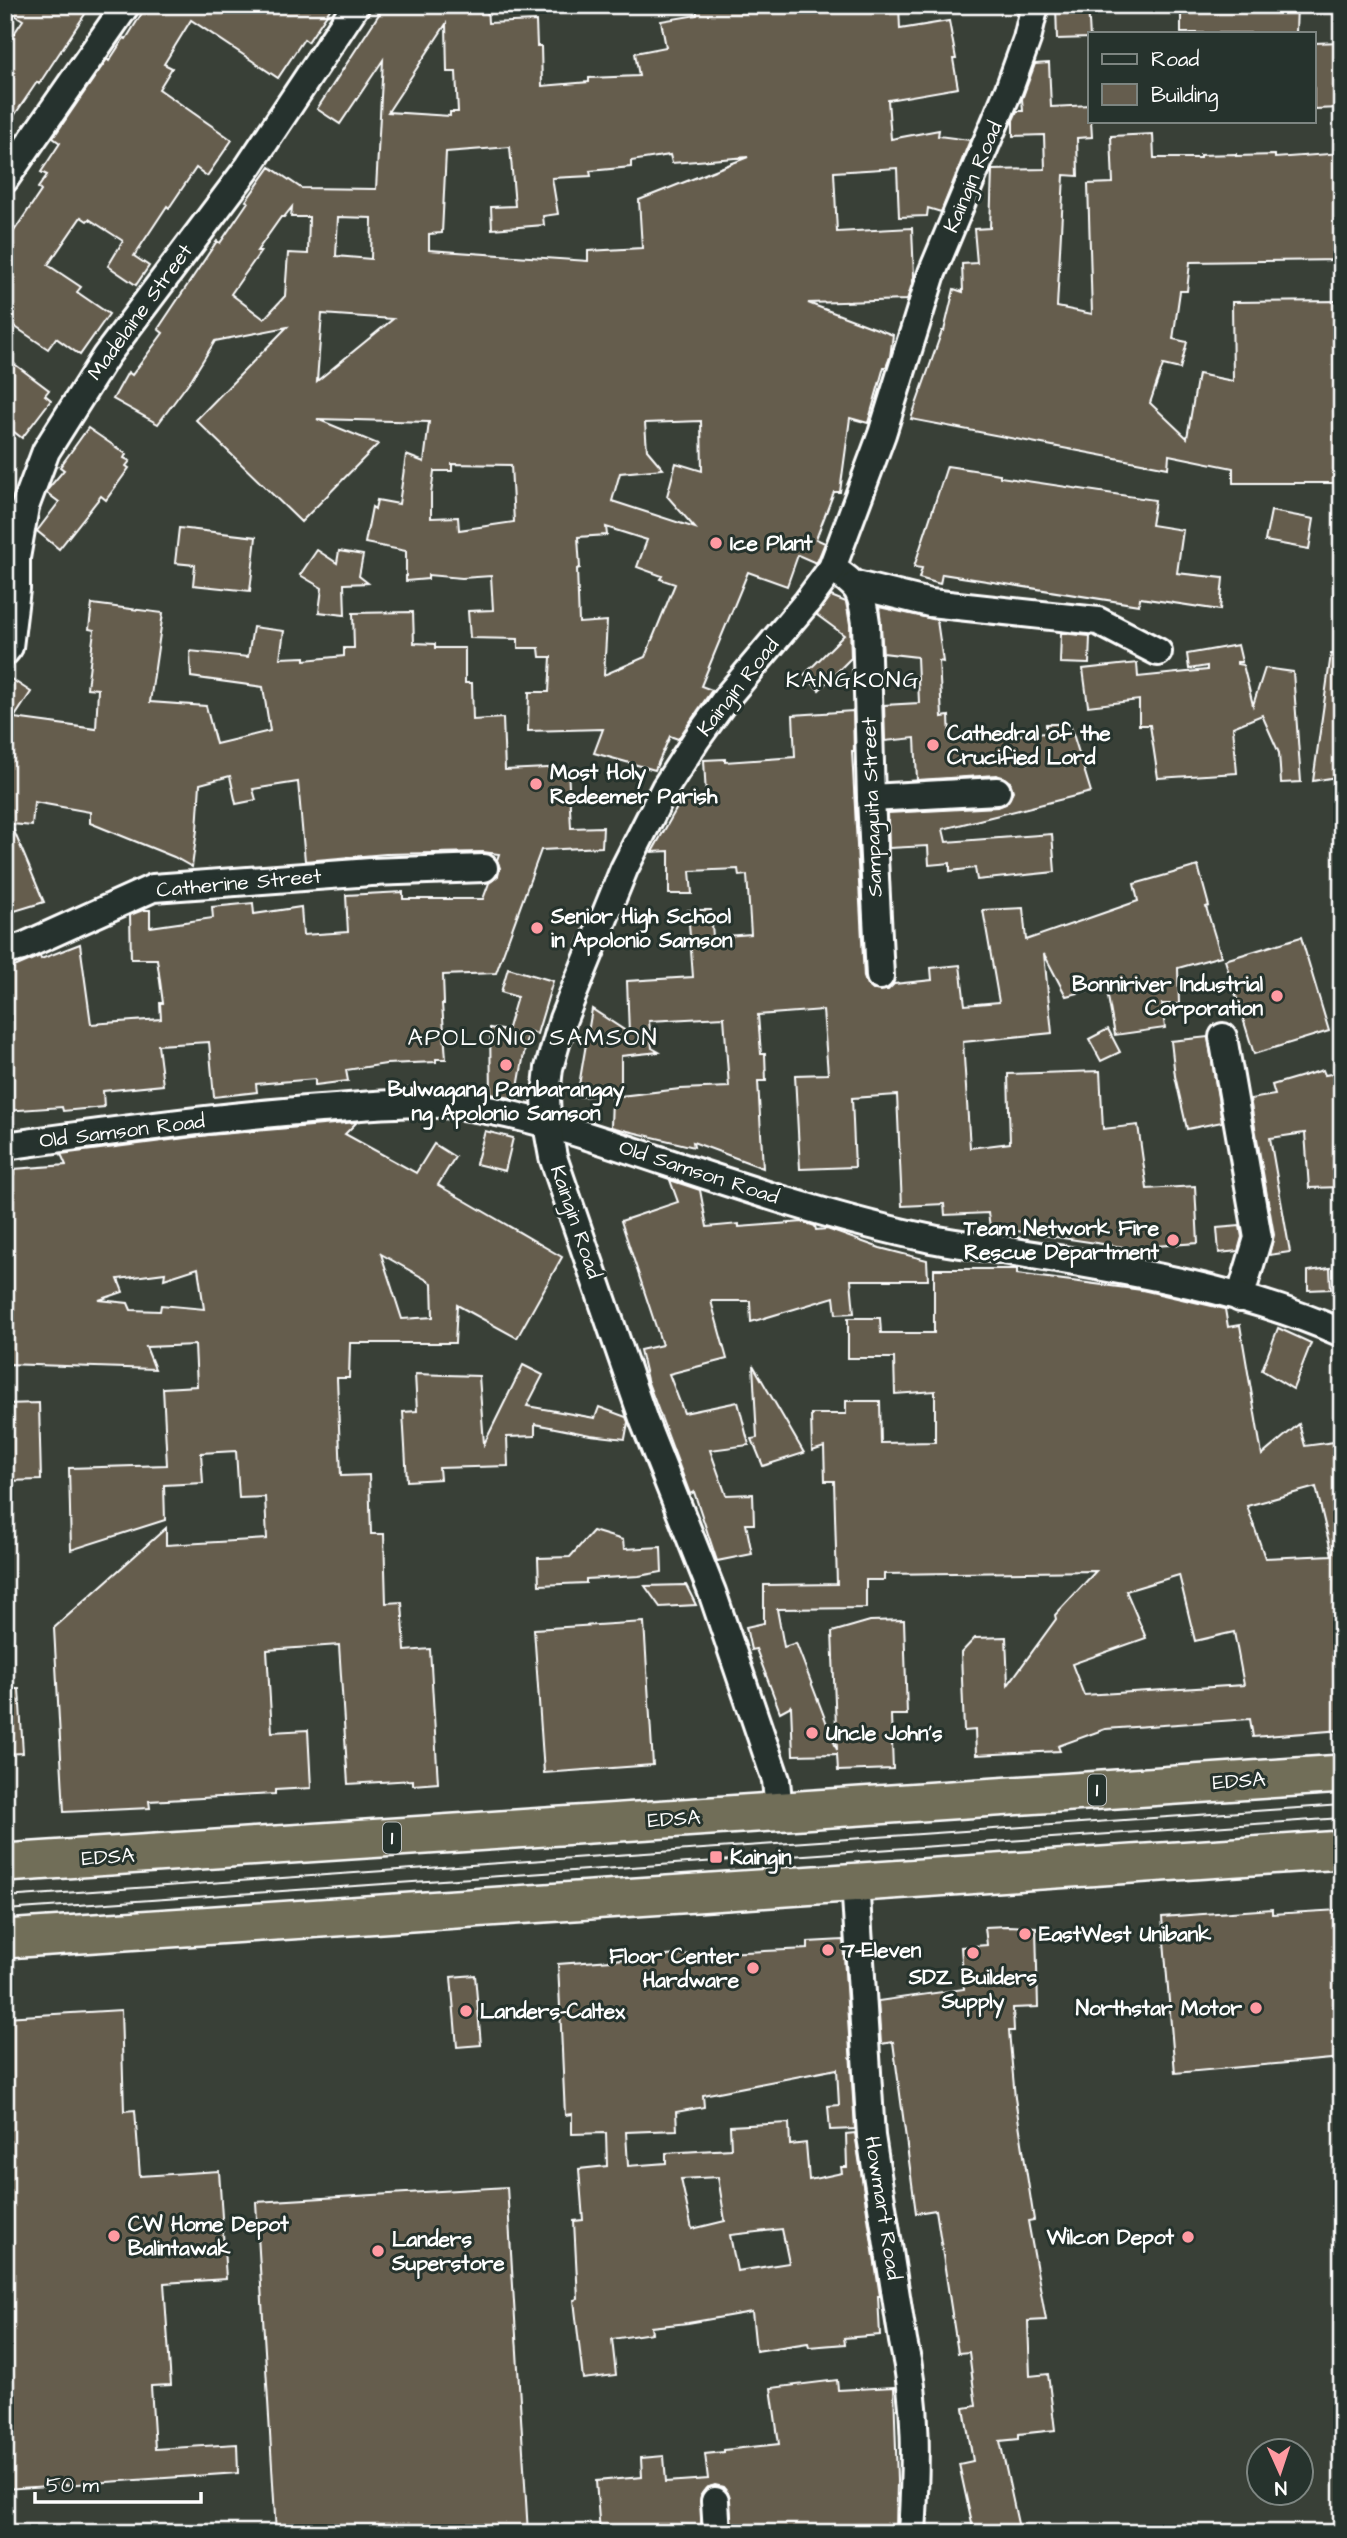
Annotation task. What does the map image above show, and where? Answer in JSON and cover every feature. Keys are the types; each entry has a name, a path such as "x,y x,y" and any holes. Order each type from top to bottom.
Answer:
{"highway":[{"name":"EDSA","path":"5,1863 1342,1774"},
{"path":"5,1939 1342,1850"}],"street":[{"path":"5,179 126,5"},
{"name":"Madelaine Street","path":"5,652 9,646 16,589 11,556 24,507 46,451 106,356 249,166 356,5"},
{"name":"Kaingin Road","path":"779,1812 776,1780 712,1592 644,1421 553,1157 547,1124 549,1068 563,1019 624,869 665,788 727,697 832,569 882,434 930,281 1005,99 1027,39 1035,5"},
{"path":"832,569 856,585 930,603 1098,621 1158,652"},
{"name":"Sampaguita Street","path":"856,585 866,622 880,976"},
{"path":"872,798 997,790"},
{"name":"Catherine Street","path":"5,951 22,947 153,888 371,872 484,868"},
{"path":"1223,1037 1258,1238 1240,1298"},
{"name":"Old Samson Road","path":"5,1146 119,1129 262,1114 389,1104 436,1103 464,1106 547,1124 871,1226 931,1239 1155,1275 1205,1286 1305,1317 1342,1333"},
{"name":"Howmart Road","path":"855,1881 871,2136 915,2412 912,2533"},
{"path":"715,2501 717,2533"}],"building":[{"path":"5,5 91,5 39,84 37,82 5,129 5,47 23,20 5,9"},
{"path":"147,5 333,5 308,42 304,39 278,78 191,20 164,64 172,68 159,89 232,140 207,176 196,168 169,208 167,206 134,256 149,266 136,285 108,266 123,241 89,219 87,221 81,217 48,265 81,287 77,292 109,314 80,355 56,338 48,349 5,320 5,228 12,234 41,191 38,188 47,175 41,172 60,143 53,138 107,59 109,61 124,38 126,39"},
{"path":"385,5 487,5 488,23 536,21 537,46 541,46 542,86 589,82 589,78 639,76 635,53 666,47 661,21 697,15 696,5 899,5 900,29 949,21 958,88 888,100 891,139 939,130 938,136 970,140 941,212 928,208 927,216 899,217 897,168 834,172 837,232 912,228 914,277 907,300 808,303 893,335 890,357 884,367 868,423 850,418 840,492 834,492 816,539 825,543 816,563 798,555 787,586 748,572 701,686 712,690 678,739 670,736 655,770 594,753 603,729 528,731 529,692 549,692 551,657 540,657 539,648 518,648 518,639 470,638 468,611 493,610 491,576 462,578 428,575 428,579 406,581 406,551 365,543 372,507 375,509 377,500 399,504 406,455 424,462 429,422 317,419 378,444 301,522 196,420 287,327 215,341 158,424 113,399 128,372 132,375 163,333 158,329 270,167 301,188 376,189 383,60 340,124 317,109","holes":["446,24 447,72 456,72 458,112 450,112 450,116 388,112","510,147 515,206 491,207 492,229 544,225 543,216 558,214 552,178 591,176 590,171 631,167 631,161 670,155 672,163 748,157 639,200 642,248 588,251 588,261 429,250 429,234 442,233 446,152","292,207 291,217 309,217 308,254 288,253 285,296 264,319 231,294 281,217","338,217 372,218 371,259 336,256","322,314 393,319 317,381","701,421 702,471 676,463 667,496 695,528 612,501 620,473 663,469 647,450 645,423","452,464 511,465 514,522 459,530 458,517 431,518 434,471 452,471","606,527 647,540 637,567 675,584 645,657 604,675 607,621 579,623 578,537 607,535"]},
{"path":"1056,5 1088,5 1088,38 1057,39"},
{"path":"1181,5 1297,5 1296,32 1181,32"},
{"path":"1342,42 1342,108 1316,109 1316,43"},
{"path":"1049,63 1051,107 1088,105 1088,122 1091,122 1092,137 1077,138 1078,176 1064,175 1057,307 1092,314 1088,184 1113,183 1111,136 1153,134 1154,158 1200,158 1200,155 1236,154 1275,155 1275,158 1342,153 1342,260 1190,262 1187,291 1180,291 1173,339 1187,342 1180,369 1163,365 1150,403 1187,438 1198,374 1233,381 1232,302 1342,301 1342,483 1233,483 1233,468 1169,455 1168,468 911,419 944,331 954,289 963,292 962,264 977,263 974,229 990,228 992,170 1045,169 1044,135 1013,136 1013,120 1017,111 1023,111 1022,99 1035,64"},
{"path":"5,357 49,390 45,395 51,400 22,438 5,425"},
{"path":"88,428 126,454 124,458 130,461 126,466 129,468 106,500 101,496 59,549 37,531 59,502 47,493 48,489 64,470 60,467"},
{"path":"947,466 1000,474 1000,477 1155,500 1151,525 1183,530 1177,573 1223,578 1220,610 1140,598 1139,605 942,574 940,584 919,578 922,568 914,567"},
{"path":"1271,511 1314,519 1309,549 1265,541"},
{"path":"179,528 256,537 250,591 193,585 195,565 175,563"},
{"path":"317,550 337,563 339,551 363,555 359,576 368,583 344,584 345,615 319,612 322,588 300,575"},
{"path":"831,596 846,602 851,658 819,690 804,675 844,635 817,615"},
{"path":"92,604 163,613 150,702 206,706 216,744 270,731 263,687 191,677 190,651 248,657 253,627 284,631 280,658 305,657 305,660 344,656 344,648 354,648 353,613 413,612 414,643 435,644 435,648 465,648 465,683 472,683 473,720 503,718 505,770 568,767 571,828 603,827 602,847 541,850 496,973 443,975 446,1059 346,1070 348,1081 315,1085 315,1079 256,1084 257,1092 214,1097 209,1042 158,1045 163,1085 103,1091 104,1107 63,1111 62,1107 5,1111 5,971 40,956 41,959 80,944 91,1024 161,1019 160,1003 163,1003 157,959 131,959 130,915 150,910 150,927 213,918 212,907 253,903 254,914 301,907 303,935 348,932 346,895 403,892 403,899 483,899 489,883 498,876 500,868 497,860 499,854 483,852 386,854 305,861 298,782 253,789 256,800 236,804 230,776 200,784 192,867 90,823 90,812 34,802 32,826 11,824 44,902 5,914 5,675 31,692 14,718 96,729 98,689 87,688 94,630 89,629"},
{"path":"879,607 937,620 943,662 939,661 942,717 949,716 950,740 1046,733 1046,724 1070,724 1091,792 943,829 946,842 1052,834 1055,872 977,880 975,868 950,871 950,863 929,865 928,846 889,848 888,813 998,807 1006,804 1013,791 1010,782 997,775 917,780 915,738 885,741 884,705 919,703 917,657 883,653"},
{"path":"1061,633 1090,636 1089,664 1060,663"},
{"path":"1238,645 1242,662 1237,664 1243,665 1253,705 1265,668 1293,672 1301,782 1281,783 1279,753 1262,715 1233,727 1237,773 1158,778 1150,725 1139,725 1139,700 1088,706 1083,669 1137,663 1138,677 1207,670 1207,666 1189,669 1187,654"},
{"path":"1331,654 1342,654 1342,776 1313,781"},
{"path":"853,711 852,751 864,977 873,990 888,990 894,984 932,980 931,968 960,965 965,1005 999,1002 983,910 1023,908 1026,940 1138,901 1134,884 1198,866 1209,906 1206,907 1221,956 1178,968 1179,1004 1162,1004 1165,1028 1115,1035 1106,986 1066,996 1044,954 1052,1033 963,1042 970,1148 1010,1143 1008,1074 1100,1071 1103,1129 1138,1125 1147,1189 1195,1186 1198,1243 1155,1246 1156,1252 990,1227 988,1213 945,1215 944,1204 902,1206 897,1095 852,1098 855,1167 800,1169 795,1075 828,1074 823,1010 758,1015 761,1054 765,1054 766,1081 758,1081 763,1168 693,1142 694,1147 611,1127 612,1097 680,1089 729,1087 724,1017 649,1021 652,1048 659,1052 621,1056 621,1094 577,1097 592,1009 629,1033 627,981 693,977 688,910 711,910 713,937 751,934 747,875 739,876 738,869 690,871 692,894 669,894 669,851 652,852 683,797 706,796 704,760 725,759 725,762 795,757 793,715"},
{"name":"Bonniriver Industrial Corporation","path":"1301,937 1329,1031 1254,1054 1225,960"},
{"path":"508,968 553,981 537,1034 528,1031 516,1099 491,1094 490,1028 507,1031 517,997 501,992"},
{"path":"1108,1029 1120,1052 1101,1061 1089,1039"},
{"path":"1208,1037 1222,1122 1187,1129 1175,1076 1171,1041"},
{"path":"1323,1070 1325,1075 1342,1072 1342,1187 1309,1188 1305,1133 1270,1138 1290,1252 1269,1255 1274,1235 1250,1099 1275,1095 1272,1085"},
{"path":"357,1122 345,1134 416,1173 434,1144 455,1157 438,1185 562,1257 517,1338 457,1305 455,1343 350,1343 349,1378 337,1378 341,1476 369,1475 371,1534 384,1534 386,1603 402,1602 405,1651 430,1649 438,1783 413,1785 413,1780 348,1784 339,1645 267,1650 272,1732 308,1730 311,1788 275,1790 275,1794 149,1801 150,1808 64,1812 54,1628 166,1528 166,1545 267,1539 265,1497 239,1498 236,1451 201,1453 203,1483 164,1485 165,1520 71,1550 69,1468 167,1465 163,1388 197,1386 195,1345 146,1347 155,1369 5,1364 5,1176 14,1175 14,1169 66,1165 61,1154 209,1135","holes":["381,1254 432,1283 433,1317 402,1319","198,1268 204,1309 161,1305 160,1311 131,1310 128,1303 99,1300 123,1292 118,1279 165,1273 164,1279"]},
{"path":"485,1131 513,1138 505,1171 476,1164"},
{"path":"670,1180 700,1190 707,1227 803,1222 815,1226 816,1230 827,1229 880,1248 927,1260 928,1280 851,1280 854,1313 836,1314 834,1297 751,1322 750,1301 711,1301 727,1359 669,1374 684,1413 738,1402 749,1445 710,1450 726,1495 753,1494 754,1524 746,1524 752,1554 717,1561 694,1492 690,1494 647,1380 640,1350 662,1345 621,1221 678,1202"},
{"path":"1240,1226 1242,1237 1238,1251 1219,1253 1217,1228"},
{"path":"1330,1268 1331,1289 1308,1290 1308,1271"},
{"path":"934,1269 1017,1269 1017,1274 1142,1290 1225,1309 1228,1327 1240,1325 1262,1455 1299,1424 1305,1446 1342,1441 1342,1730 1253,1737 1250,1719 1105,1729 1058,1746 1060,1751 976,1755 975,1730 964,1731 961,1653 975,1638 1006,1637 1008,1685 1056,1619 1055,1615 1096,1571 884,1574 884,1580 866,1580 866,1608 777,1609 784,1647 796,1643 837,1750 832,1632 870,1621 904,1620 907,1715 891,1715 893,1769 838,1771 837,1754 793,1755 791,1706 780,1712 756,1649 751,1650 746,1627 764,1623 764,1585 837,1584 834,1481 825,1481 824,1447 812,1451 811,1414 846,1414 846,1401 880,1401 881,1443 935,1442 935,1391 895,1394 894,1358 848,1358 848,1318 880,1318 881,1333 934,1333","holes":["1316,1487 1332,1555 1265,1558 1247,1506","1179,1575 1195,1641 1234,1632 1244,1685 1084,1695 1072,1664 1146,1638 1126,1591"]},
{"path":"1278,1328 1311,1343 1293,1389 1262,1370"},
{"path":"523,1365 543,1375 527,1406 595,1418 599,1407 626,1417 628,1422 625,1439 535,1424 535,1436 507,1437 508,1466 439,1468 440,1479 407,1481 403,1412 417,1411 415,1374 479,1376 484,1444"},
{"path":"753,1365 804,1453 763,1466 752,1439 757,1438"},
{"path":"39,1403 41,1480 5,1481 5,1404"},
{"path":"593,1531 623,1540 624,1549 661,1547 662,1572 586,1579 586,1583 539,1585 538,1558 570,1557"},
{"path":"686,1585 696,1605 660,1607 645,1586"},
{"path":"644,1622 653,1765 544,1773 534,1629"},
{"path":"5,1689 19,1689 23,1753 5,1754"},
{"name":"Northstar Motor","path":"1272,1909 1272,1914 1339,1910 1342,1953 1342,2058 1175,2073 1162,1917"},
{"path":"985,1927 1036,1927 1038,2007 1013,2008 1014,2031 1009,2031 1015,2098 1034,2220 1028,2221 1046,2320 1028,2321 1030,2376 1048,2374 1055,2430 1019,2434 1019,2439 1000,2441 1020,2533 974,2533 959,2464 973,2461 964,2408 976,2406 969,2352 958,2353 936,2210 916,2213 893,2042 881,2044 878,2001 964,1989 961,1947 987,1945"},
{"path":"843,1940 855,2129 830,2130 828,2106 839,2105 837,2069 703,2095 704,2107 676,2112 677,2130 626,2132 628,2166 666,2163 666,2153 731,2149 730,2126 789,2123 790,2145 806,2143 809,2180 842,2173 841,2167 847,2167 846,2134 855,2133 880,2296 880,2335 844,2338 845,2344 809,2347 808,2343 756,2351 752,2312 651,2327 652,2333 612,2339 616,2375 583,2379 574,2300 578,2299 574,2221 583,2220 579,2169 607,2166 606,2133 572,2134 572,2114 565,2115 558,1964 808,1949 808,1942","holes":["718,2177 725,2221 692,2229 681,2179","782,2229 789,2263 737,2271 730,2235"]},
{"name":"Landers-Caltex","path":"475,1975 481,2045 457,2047 451,1977"},
{"name":"CW Home Depot Balintawak","path":"121,2010 124,2111 135,2110 140,2176 219,2171 226,2279 164,2283 171,2385 151,2386 155,2449 237,2444 238,2473 5,2489 5,2017"},
{"path":"507,2187 528,2533 276,2533 256,2202"},
{"path":"837,2380 838,2390 894,2387 896,2533 733,2533 728,2493 723,2487 715,2485 706,2488 701,2495 701,2533 600,2533 596,2481 642,2477 641,2458 664,2456 666,2482 708,2479 705,2454 779,2444 771,2388"}],"tram line":[{"path":"5,1897 1342,1805"},
{"path":"5,1910 1342,1818"}],"place":[{"name":"Ice Plant","path":"716,543"},
{"name":"Cathedral of the Crucified Lord","path":"933,745"},
{"name":"Most Holy Redeemer Parish","path":"536,784"},
{"name":"Senior High School in Apolonio Samson","path":"537,928"},
{"name":"Bonniriver Industrial Corporation","path":"1277,996"},
{"name":"Bulwagang Pambarangay ng Apolonio Samson","path":"506,1065"},
{"name":"Team Network Fire Rescue Department","path":"1173,1240"},
{"name":"Uncle John's","path":"812,1733"},
{"name":"Kaingin","path":"716,1857"},
{"name":"EastWest Unibank","path":"1025,1934"},
{"name":"7-Eleven","path":"828,1950"},
{"name":"SDZ Builders Supply","path":"973,1953"},
{"name":"Floor Center Hardware","path":"753,1968"},
{"name":"Northstar Motor","path":"1256,2008"},
{"name":"Landers-Caltex","path":"466,2011"},
{"name":"CW Home Depot Balintawak","path":"114,2236"},
{"name":"Wilcon Depot","path":"1188,2237"},
{"name":"Landers Superstore","path":"378,2251"}],"district":[{"name":"KANGKONG","path":"853,680"},
{"name":"APOLONIO SAMSON","path":"533,1038"}]}
